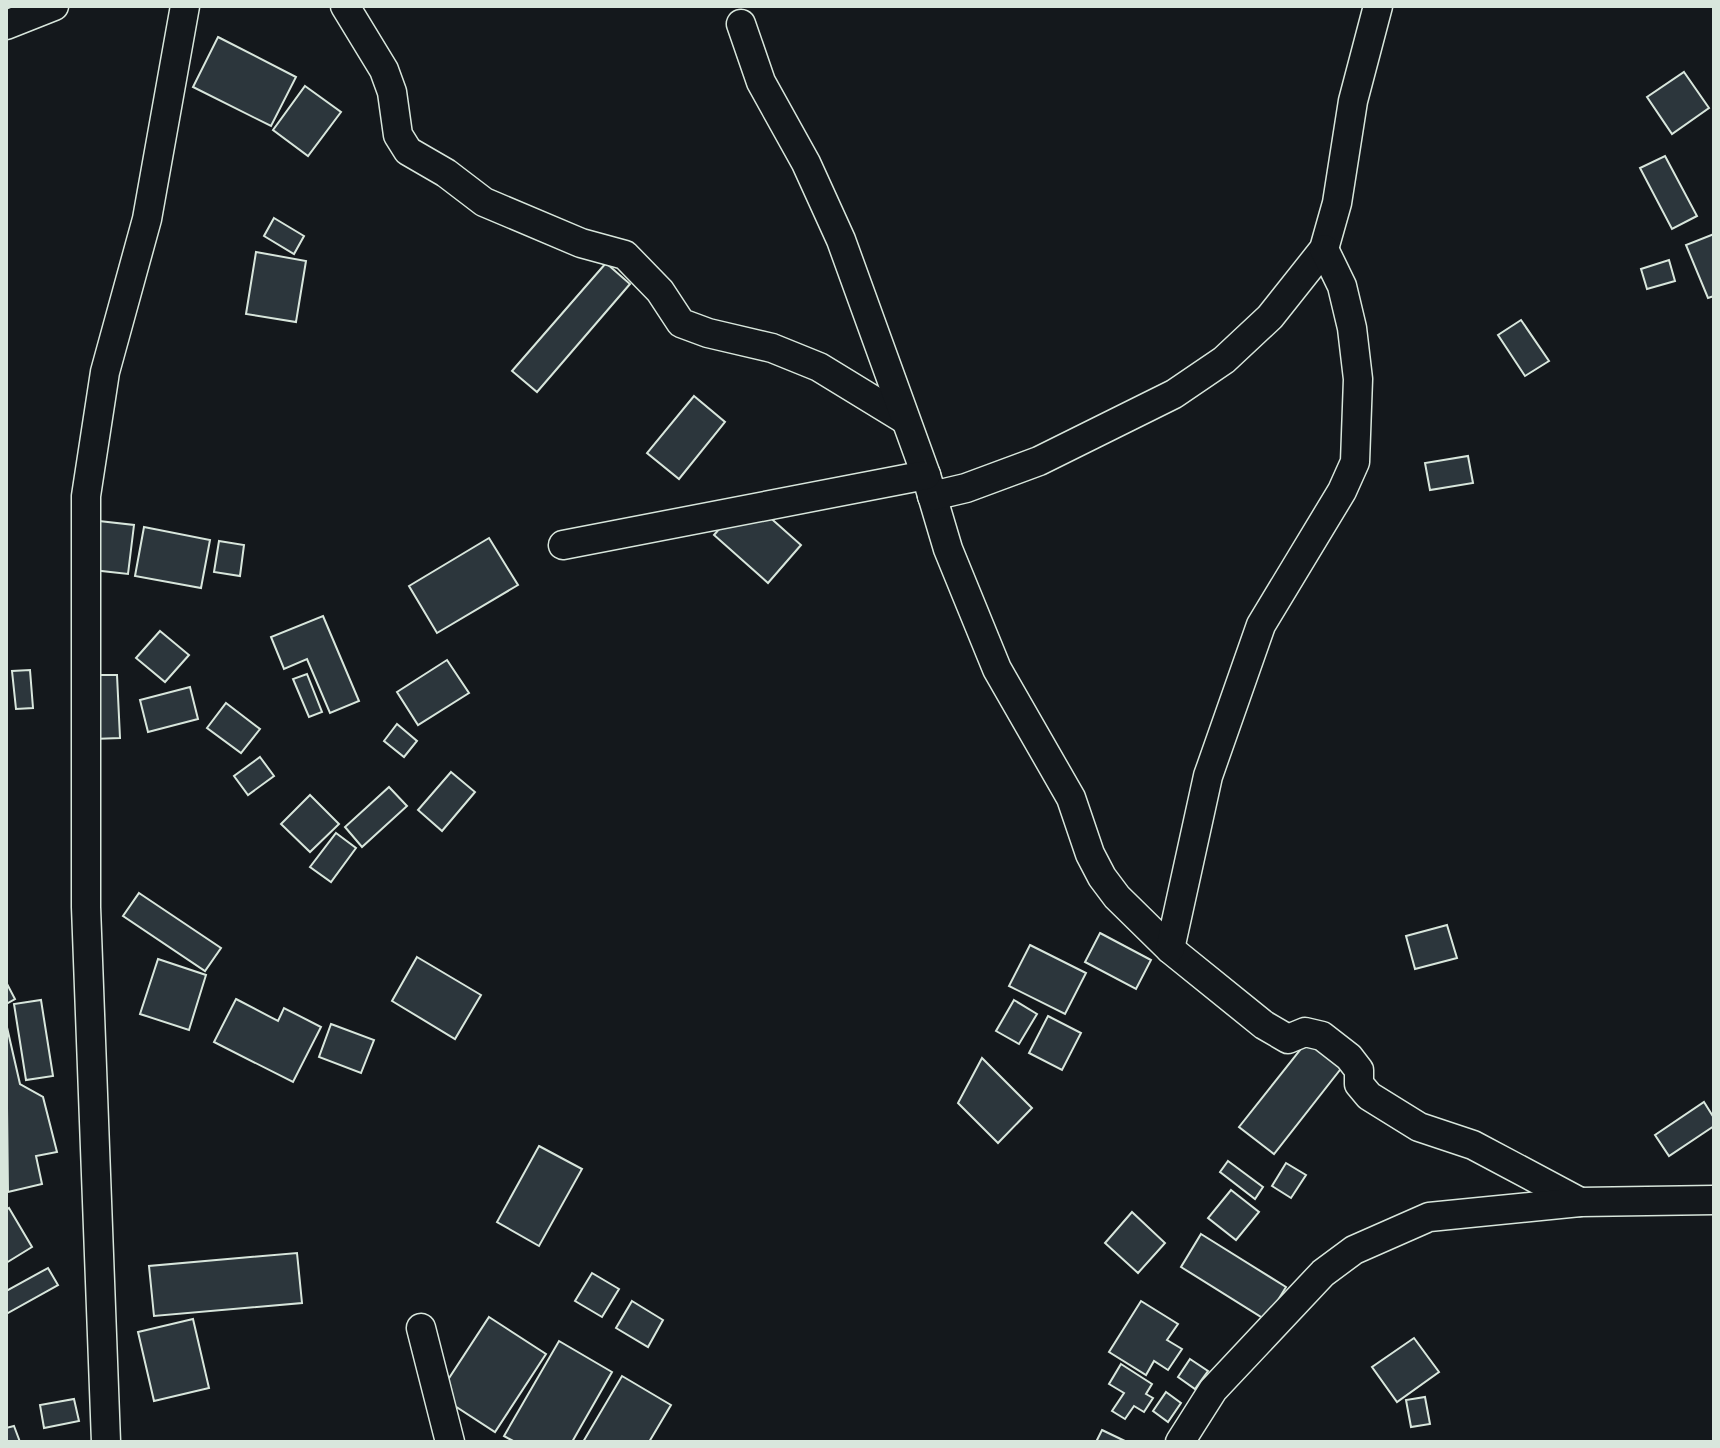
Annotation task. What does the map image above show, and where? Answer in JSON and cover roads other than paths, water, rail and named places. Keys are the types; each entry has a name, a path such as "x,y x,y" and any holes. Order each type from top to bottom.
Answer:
{"street":[{"path":"6,25 54,6"},
{"path":"106,1442 86,907 86,496 105,372 147,219 185,6"},
{"path":"345,6 384,70 392,92 398,135 408,151 446,173 484,202 581,243 625,255 660,291 681,323 708,333 772,348 819,367 904,419"},
{"path":"563,545 929,486 966,488 1039,461 1174,394 1224,360 1270,317 1324,249 1337,203 1353,101 1378,6"},
{"path":"741,24 761,82 806,163 841,240 929,486 948,549 997,669 1071,798 1090,854 1102,877 1117,897 1170,949 1264,1025 1288,1039 1305,1032 1322,1036 1349,1057 1359,1070 1359,1084 1369,1096 1419,1127 1473,1145 1580,1202"},
{"path":"1170,949 1208,776 1261,625 1342,491 1355,462 1358,379 1352,328 1342,286 1324,249"},
{"path":"1180,1442 1213,1390 1323,1273 1354,1250 1429,1217 1580,1202 1714,1200"},
{"path":"421,1328 450,1442"}]}
